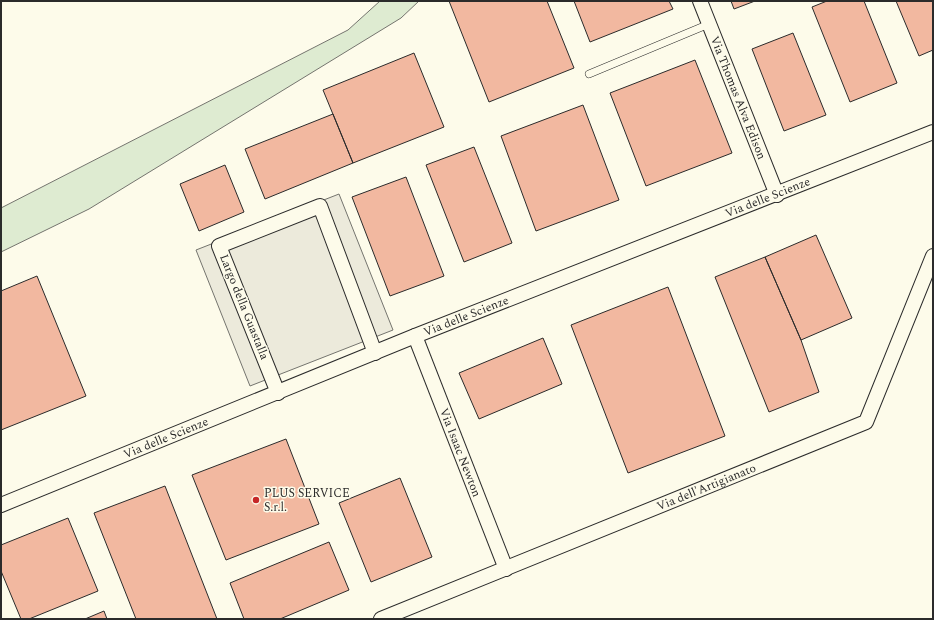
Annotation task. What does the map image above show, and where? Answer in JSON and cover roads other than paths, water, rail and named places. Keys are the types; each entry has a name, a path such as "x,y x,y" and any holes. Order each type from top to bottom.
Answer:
{"street":[{"name":"Via Thomas Alva Edison","path":"700,1 776,195"},
{"name":"Via delle Scienze","path":"1,505 415,336 776,195 930,137"},
{"name":"Largo della Guastalla","path":"278,393 219,246 320,206 375,353"},
{"name":"Via dell'Artigianato","path":"381,619 866,422 933,256"},
{"name":"Via Isaac Newton","path":"415,336 506,569"}],"lane":[{"path":"589,74 709,24"}],"place":[{"name":"PLUS SERVICE S.r.l.","path":"256,500"}]}
